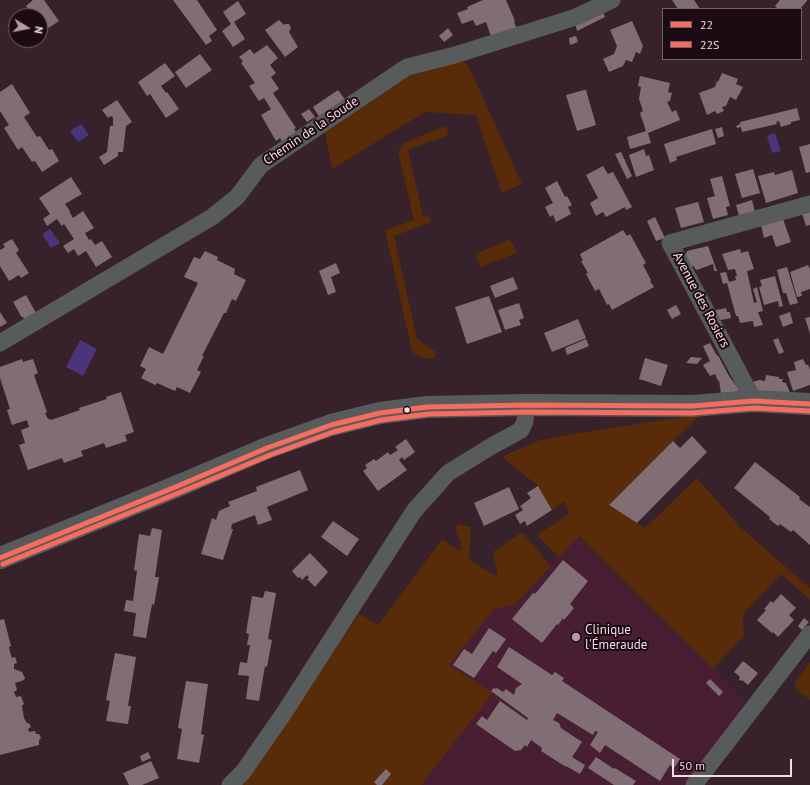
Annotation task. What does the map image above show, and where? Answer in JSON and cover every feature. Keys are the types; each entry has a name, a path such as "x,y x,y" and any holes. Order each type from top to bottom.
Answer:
{"street":[{"name":"Chemin de la Soude","path":"0,343 212,217 237,198 261,165 407,67 455,55 576,17 612,0"},
{"name":"Avenue des Rosiers","path":"754,401 670,243 810,204"},
{"path":"0,558 166,491 267,448 331,426 380,413 427,407 526,405 692,406 754,401 810,404"},
{"path":"230,785 243,772 284,714 414,511 448,473 521,430 525,421 526,405"},
{"path":"694,785 810,634"}],"shaded area":[{"path":"463,60 470,69 522,184 502,193 476,115 425,112 332,169 324,129 408,73"},
{"path":"81,124 89,135 78,142 70,131"},
{"path":"446,126 449,135 408,150 423,216 429,215 431,222 394,236 417,339 436,352 435,357 426,359 420,357 412,351 385,230 414,220 398,152 405,142"},
{"path":"775,133 781,151 772,153 767,136"},
{"path":"50,229 60,243 51,248 42,234"},
{"path":"510,239 517,253 480,267 476,254"},
{"path":"80,340 97,349 83,376 66,367"},
{"path":"701,414 609,505 645,528 697,478 741,528 810,588 810,600 781,574 743,614 744,636 713,669 579,536 559,557 537,535 569,514 564,501 552,510 538,486 502,457 537,441"},
{"path":"458,524 471,527 469,559 498,578 493,552 522,532 551,566 514,605 494,609 449,665 493,693 421,785 238,785 269,748 359,614 378,625 442,539 461,551 461,541 455,531"},
{"name":"Clinique l'Émeraude","path":"578,536 745,701 686,785 421,785 493,693 448,665 494,609 514,605"},
{"path":"810,662 810,700 796,689 794,684"}],"building":[{"path":"33,0 44,0 59,21 48,28 48,8 27,8 26,6"},
{"path":"173,0 197,0 217,30 209,36 212,41 206,45"},
{"path":"483,0 506,0 518,31 492,39 486,22 476,26 473,20 462,24 457,13 468,9 467,7"},
{"path":"672,0 694,0 699,8 677,8"},
{"path":"780,0 807,0 801,8 777,8 775,6"},
{"path":"238,1 246,14 234,22 245,39 233,47 222,31 231,24 223,12"},
{"path":"602,10 605,17 577,31 575,23"},
{"path":"279,20 284,25 289,24 291,28 289,32 298,47 285,57 265,30"},
{"path":"632,21 643,46 640,54 636,52 632,62 626,60 623,66 609,72 603,59 614,54 617,46 610,30"},
{"path":"448,28 453,35 444,42 439,36"},
{"path":"576,36 578,42 570,45 569,38"},
{"path":"267,45 278,58 270,65 276,73 271,77 279,89 273,93 296,128 294,129 298,134 283,144 280,138 276,141 261,115 271,109 264,98 259,101 249,86 255,83 241,63 243,61 239,57 250,49 254,54"},
{"path":"200,54 212,70 186,88 175,72"},
{"path":"165,63 175,76 161,86 179,109 166,118 150,94 147,96 138,82"},
{"path":"722,73 738,79 736,84 743,87 736,100 730,97 726,106 722,107 724,111 717,114 715,111 707,115 699,93 715,87"},
{"path":"640,76 670,83 668,92 672,93 670,101 667,102 672,112 676,110 680,120 648,133 651,143 630,149 627,137 646,131 640,113 643,111 639,99 641,87 638,86"},
{"path":"12,84 30,113 24,117 37,137 40,136 49,150 52,149 59,161 42,172 35,161 32,162 22,147 18,150 4,128 9,125 0,111 0,92"},
{"path":"338,90 346,101 320,118 313,107"},
{"path":"586,90 596,125 577,131 566,95"},
{"path":"117,100 132,122 126,126 123,152 118,152 118,156 104,165 99,157 107,152 110,126 113,126 113,117 111,116 108,118 102,110"},
{"path":"797,108 800,120 791,122 791,124 781,127 779,121 776,122 777,124 742,132 741,127 737,128 736,126 740,124 740,122"},
{"path":"309,109 315,117 307,122 301,114"},
{"path":"722,127 724,136 718,138 715,129"},
{"path":"712,129 716,144 676,157 677,160 670,163 664,144"},
{"path":"810,144 810,172 806,173 799,147"},
{"path":"644,149 646,156 649,155 654,170 636,177 629,155"},
{"path":"621,152 632,176 627,179 615,154"},
{"path":"603,166 608,174 613,172 632,207 626,210 625,207 606,217 603,212 596,216 590,203 598,198 586,175"},
{"path":"753,169 760,193 742,198 735,174"},
{"path":"792,170 798,193 766,203 758,176 774,172 775,175"},
{"path":"722,176 730,206 726,207 728,215 713,219 707,198 715,196 710,179"},
{"path":"71,177 82,194 65,204 73,218 83,211 94,228 85,233 89,240 91,239 95,245 102,241 112,257 96,267 86,251 78,256 74,249 68,253 63,246 74,239 64,224 62,226 57,219 47,226 43,219 50,214 39,198"},
{"path":"557,181 565,197 567,196 572,205 568,207 571,214 556,222 553,215 550,217 545,207 553,203 545,188"},
{"path":"752,200 755,212 739,216 736,205"},
{"path":"698,202 704,222 681,228 675,208"},
{"path":"810,211 810,225 806,226 802,213"},
{"path":"655,217 665,238 656,241 647,221"},
{"path":"783,219 791,242 776,247 772,235 764,238 761,225"},
{"path":"623,230 627,236 630,234 646,263 643,265 654,287 612,310 609,304 607,305 599,289 595,291 586,274 588,273 581,261 583,261 580,254"},
{"path":"12,239 19,250 16,253 29,273 21,278 19,275 9,281 0,266 0,250 5,247 3,244"},
{"path":"708,246 717,271 714,271 713,264 697,270 694,266 688,268 683,260 687,251"},
{"path":"740,249 741,253 748,251 754,269 747,271 754,303 757,302 753,289 757,287 763,311 758,312 763,325 754,327 753,321 740,323 738,316 736,316 727,283 723,284 720,273 726,272 729,282 736,280 735,276 737,276 735,269 728,270 722,254"},
{"path":"205,251 218,257 217,260 235,269 234,274 246,280 236,301 232,299 226,313 224,313 202,356 204,356 197,370 201,372 190,393 177,387 175,391 157,383 155,385 141,378 146,369 140,366 149,347 163,354 198,283 184,277 194,257 200,259"},
{"path":"336,263 340,273 331,277 336,292 328,295 319,271"},
{"path":"808,265 810,269 810,289 801,292 802,296 797,297 790,272"},
{"path":"787,267 798,303 790,305 786,293 783,293 777,270"},
{"path":"775,276 783,306 779,307 778,301 764,305 759,287 762,286 760,280"},
{"path":"513,277 518,289 495,298 490,286"},
{"path":"26,295 36,313 25,319 21,316 13,302"},
{"path":"489,296 502,332 467,344 455,307"},
{"path":"519,303 524,318 519,320 521,325 505,330 498,310"},
{"path":"676,305 681,314 672,319 667,310"},
{"path":"726,308 727,312 730,312 731,318 716,321 711,311"},
{"path":"0,312 7,323 0,327"},
{"path":"790,312 793,323 783,327 779,316"},
{"path":"810,317 810,334 805,318"},
{"path":"578,319 586,338 552,352 544,333"},
{"path":"778,338 784,352 779,354 773,340"},
{"path":"586,339 589,346 567,355 565,348"},
{"path":"710,343 729,376 740,391 721,394 719,380 718,381 715,374 710,376 703,365 710,361 703,346"},
{"path":"691,357 702,358 697,364 686,363"},
{"path":"645,358 668,365 661,386 639,379"},
{"path":"22,359 23,362 33,359 38,373 34,375 48,419 51,420 80,410 79,408 107,399 106,397 121,392 134,432 125,435 127,441 106,448 104,443 81,451 83,456 64,463 62,458 28,470 19,445 25,443 21,430 29,427 27,420 12,425 7,410 10,409 0,378 0,367"},
{"path":"803,359 810,369 810,385 793,391 787,372 796,370 794,362"},
{"path":"766,375 783,379 782,382 786,383 791,395 757,391 757,388 753,382 759,380 765,381"},
{"path":"692,436 707,452 637,523 609,505 673,441 680,448"},
{"path":"406,439 415,452 404,460 402,457 399,460 407,470 378,491 363,471 367,468 365,465 374,459 376,461 388,452 390,455 398,450 395,447"},
{"path":"755,462 800,497 799,499 810,507 810,545 793,530 791,532 780,524 778,526 769,519 770,517 734,488"},
{"path":"300,470 308,490 267,507 272,520 258,525 255,515 232,524 231,529 233,529 223,560 201,554 212,518 216,520 219,511 230,506 228,502 257,491 256,487"},
{"path":"538,486 552,510 527,526 525,521 520,524 515,515 523,510 520,506 531,498 527,493"},
{"path":"509,487 519,509 484,526 474,503"},
{"path":"333,521 359,539 347,556 321,537"},
{"path":"152,528 162,530 155,577 159,577 154,605 152,604 146,638 133,636 136,613 124,611 126,600 133,601 137,571 134,570 139,534 150,536"},
{"path":"310,553 328,572 315,587 307,579 309,578 307,575 302,580 292,571"},
{"path":"563,560 588,581 570,604 574,608 564,620 563,618 558,625 557,624 542,643 512,619"},
{"path":"265,591 276,593 268,639 272,640 267,667 265,666 259,701 246,699 249,676 238,675 240,662 247,663 250,645 247,645 249,634 246,633 252,596 263,598"},
{"path":"781,594 796,608 789,615 794,620 778,637 757,620 766,610 764,609 771,601 773,603"},
{"path":"804,618 809,622 802,630 798,626"},
{"path":"4,619 11,646 9,647 10,652 12,658 15,657 17,663 14,664 14,669 22,672 25,678 24,680 15,683 17,690 14,692 16,697 21,696 24,704 22,706 24,718 31,727 28,729 29,732 35,731 41,738 39,740 39,745 0,755 0,620"},
{"path":"489,628 506,639 496,653 493,651 474,678 453,665 464,649 472,654"},
{"path":"509,647 552,675 555,672 564,678 562,681 680,759 674,768 670,765 660,781 605,745 600,753 590,745 598,732 595,731 593,735 557,713 553,720 559,723 561,728 582,742 572,757 585,765 580,774 541,751 542,748 531,740 527,747 525,745 521,750 515,751 476,724 482,716 487,720 500,701 527,720 528,718 491,691 494,688 497,688 503,692 506,689 514,695 516,688 522,684 497,667"},
{"path":"115,653 136,657 128,706 131,706 128,724 106,721 110,701 106,700"},
{"path":"743,661 758,673 748,685 742,680 741,681 739,679 740,677 734,672"},
{"path":"710,679 723,692 719,696 706,683"},
{"path":"186,681 208,684 201,734 204,735 199,763 177,759 182,729 178,728"},
{"path":"148,752 151,758 142,762 140,756"},
{"path":"596,757 636,781 633,785 614,785 588,768"},
{"path":"151,761 159,778 142,785 129,785 123,773"},
{"path":"386,769 391,774 382,785 377,785 374,782"}],"transit line":[{"name":"22","path":"0,558 267,448 331,425 380,413 427,407 526,405 692,406 754,401 810,404"},
{"name":"22S","path":"3,564 270,455 333,432 381,420 428,414 526,412 692,413 754,408 810,411"}],"place":[{"name":"Clinique l'Émeraude","path":"576,637"}]}
